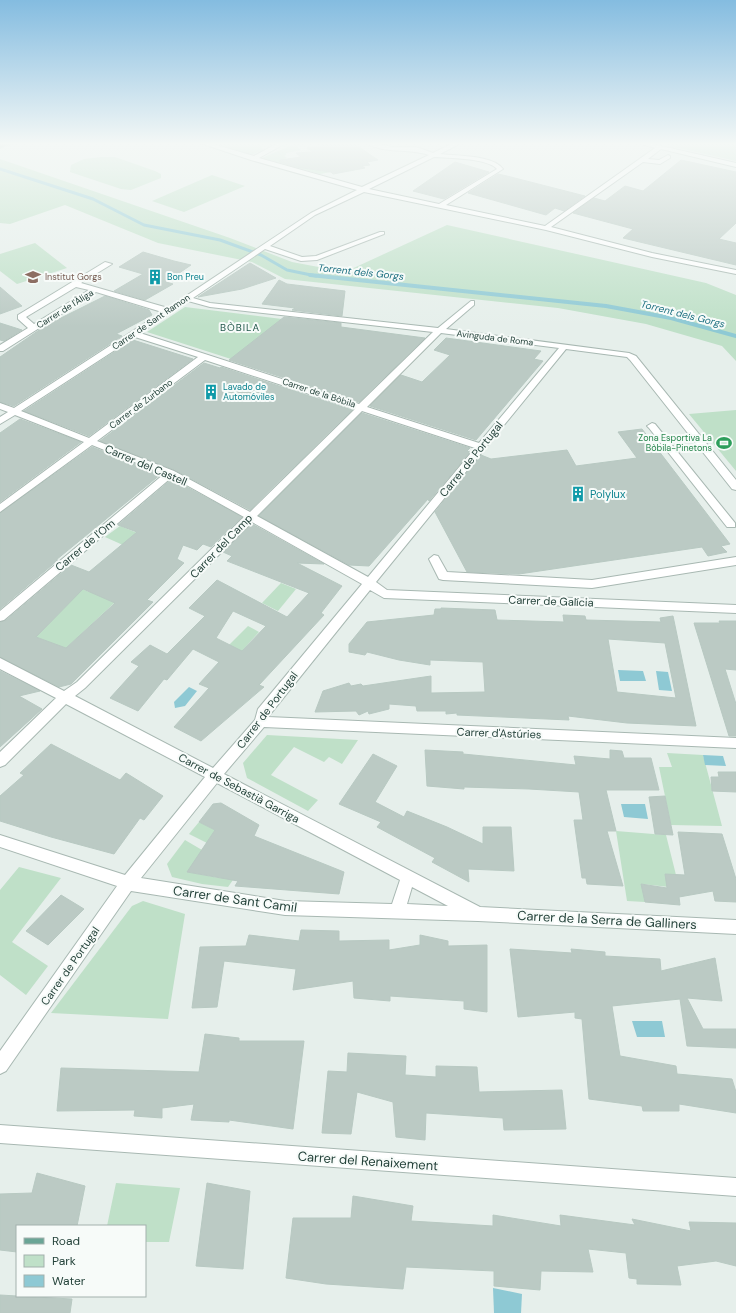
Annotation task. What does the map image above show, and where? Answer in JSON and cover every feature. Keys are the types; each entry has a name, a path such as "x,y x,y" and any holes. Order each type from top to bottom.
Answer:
{"street":[{"name":"Carrer de Sant Ramon","path":"0,421 170,310 190,300 244,259 313,214 331,204"},
{"path":"432,204 546,228 652,255 736,272"},
{"path":"546,228 579,204"},
{"path":"261,248 308,260 317,258 382,233"},
{"name":"Carrer de l'Àliga","path":"33,328 21,316 108,264"},
{"name":"Carrer de l'Àliga","path":"75,284 165,310 170,310"},
{"name":"Carrer de l'Àliga","path":"0,349 96,289"},
{"name":"Avinguda de Roma","path":"190,300 210,305 440,330 623,354 633,358 736,487"},
{"name":"Carrer del Camp","path":"0,761 65,698 81,685 243,525 250,516 440,330 471,303"},
{"name":"Carrer de la Bòbila","path":"134,334 363,407 481,447"},
{"name":"Carrer de Portugal","path":"0,1065 128,884 215,775 261,722 262,713 564,347"},
{"name":"Carrer de Zurbano","path":"0,509 205,356"},
{"name":"Carrer del Castell","path":"0,406 171,473 361,577 368,584"},
{"path":"652,426 734,528"},
{"name":"Carrer de l'Om","path":"0,617 171,473"},
{"path":"434,559 443,576 592,584 736,561"},
{"name":"Carrer de Galícia","path":"368,584 384,594 736,609"},
{"name":"Carrer de Sebastià Garriga","path":"0,662 65,698 215,775 478,914"},
{"name":"Carrer d'Astúries","path":"261,722 736,743"},
{"name":"Carrer de Sant Camil","path":"0,841 128,884 285,908 478,914"},
{"path":"398,912 408,877"},
{"name":"Carrer de la Serra de Galliners","path":"478,914 736,927"},
{"name":"Carrer del Renaixement","path":"0,1134 736,1187"}],"green space":[{"path":"0,204 132,204 230,238 292,262 345,272 447,225 706,283 736,295 736,361 722,346 646,324 558,308 285,279 252,262 158,243 65,205 10,224 0,223"},
{"path":"162,204 202,204 184,212"},
{"path":"35,243 67,268 17,284 0,271 0,254"},
{"path":"185,307 282,319 231,359 147,332"},
{"name":"Zona Esportiva La Bòbila-Pinetons","path":"736,410 736,471 689,414"},
{"path":"120,526 155,540 143,554 105,537"},
{"path":"102,578 128,590 65,649 36,637 82,589 89,592"},
{"path":"281,583 296,589 278,611 262,603"},
{"path":"248,626 259,632 233,661 219,655"},
{"path":"267,735 358,740 342,764 329,757 324,762 294,747 271,775 318,800 308,811 247,778 243,763"},
{"path":"667,753 703,755 722,826 671,825 659,767 672,767"},
{"path":"199,822 215,830 207,843 189,834"},
{"path":"616,831 666,835 676,875 669,887 642,884 645,902 627,901"},
{"path":"185,840 202,850 188,872 219,878 235,877 228,887 202,884 172,877 167,864"},
{"path":"19,867 61,878 12,942 48,966 26,995 0,975 0,890"},
{"path":"143,901 185,914 168,1019 51,1013 132,906"},
{"path":"116,1183 180,1188 169,1242 146,1242 146,1225 107,1225"}],"water":[{"path":"618,670 643,671 646,681 620,681"},
{"path":"656,671 668,672 672,691 659,690"},
{"path":"189,687 197,691 185,706 175,708 174,702"},
{"path":"703,755 723,756 726,766 705,765"},
{"path":"621,804 645,804 648,819 624,817"},
{"path":"632,1021 662,1021 665,1037 637,1037"},
{"path":"493,1288 522,1294 521,1313 494,1313"}],"building":[{"path":"508,204 573,204 564,211 555,208 546,215"},
{"path":"585,204 736,204 736,223 719,239 736,243 736,265 623,238 633,229 573,213"},
{"name":"Bon Preu","path":"143,252 191,265 166,282 173,284 145,300 114,291 143,274 119,267"},
{"path":"250,263 276,278 242,289 198,297"},
{"path":"279,280 287,284 345,291 342,316 292,310 295,308 262,304"},
{"path":"0,287 22,306 0,314"},
{"path":"105,296 149,310 152,315 116,334 122,336 14,406 0,402 0,357 45,326"},
{"path":"284,317 341,323 341,327 425,338 359,402 229,360"},
{"path":"0,323 22,330 4,341 0,340"},
{"path":"446,338 541,351 534,359 543,361 476,440 370,406 401,375 422,382 450,355 434,350"},
{"path":"133,340 193,359 89,436 24,411"},
{"path":"204,363 220,368 221,367 352,410 250,510 175,470 100,441"},
{"path":"362,413 470,448 467,451 470,452 429,501 428,499 369,566 349,565 259,516"},
{"path":"20,419 81,442 0,502 0,433"},
{"name":"Polylux","path":"642,429 730,544 721,546 727,552 708,556 702,547 519,574 467,572 435,512 481,455 491,459 567,450 576,466 637,458 618,432"},
{"path":"92,447 161,474 56,560 58,560 0,609 0,513"},
{"path":"172,479 242,517 211,547 203,544 197,550 183,545 177,559 184,563 147,600 153,602 71,684 59,687 0,657 0,622 5,621 71,565 89,572 137,532 118,525","holes":["83,589 115,603 66,648 36,637"]},
{"path":"252,524 324,564 297,563 342,586 321,613 324,615 259,685 264,687 201,741 174,727 209,688 199,684 219,662 193,649 167,680 164,679 138,711 110,698 139,666 131,662 150,645 167,654 205,616 189,608 217,580 287,617 309,593 227,561 232,556 223,552","holes":["233,611 266,626 242,651 216,638"]},
{"path":"435,609 495,610 497,620 564,622 563,615 585,616 586,620 661,622 660,618 673,616 696,726 627,723 568,716 569,720 457,715 457,713 446,714 446,711 417,711 416,706 389,704 389,709 369,714 368,711 359,715 356,711 315,712 323,691 349,683 351,686 361,684 363,686 431,676 431,693 485,692 483,662 430,660 430,665 399,660 367,652 365,655 349,652 349,644 367,622 434,615","holes":["608,639 665,643 676,698 617,692"]},
{"path":"719,621 736,621 736,670 725,669 736,704 736,736 729,736 694,623 720,623"},
{"path":"0,671 40,691 19,696 42,709 0,747"},
{"path":"51,744 120,780 126,773 163,796 144,820 140,818 114,854 0,821 0,796 24,775 20,773"},
{"path":"425,750 463,752 463,754 576,765 574,756 610,759 610,750 622,751 624,758 651,758 659,790 606,790 616,831 607,831 623,886 587,884 586,878 582,878 574,820 583,820 579,792 464,787 464,789 427,786"},
{"path":"373,754 397,766 375,802 404,817 407,811 447,827 483,844 483,827 511,827 514,871 468,869 469,882 432,862 435,858 377,827 381,822 339,804"},
{"path":"718,772 736,772 736,792 712,791 711,777 719,777"},
{"path":"665,796 673,835 655,834 649,797"},
{"path":"221,803 259,825 254,836 344,872 339,894 235,886 238,881 187,872 215,830 199,822 213,804"},
{"path":"678,832 722,834 736,879 736,902 715,901 713,891 679,897 680,905 645,902 641,884 667,888 665,874 685,875"},
{"path":"61,895 84,909 48,945 26,931"},
{"path":"301,930 339,931 339,941 389,940 389,950 420,945 420,935 448,941 448,946 487,945 487,1012 464,1009 464,1001 390,996 390,1001 354,998 353,981 293,990 296,969 224,961 217,1007 192,1008 200,947 246,946 249,935 299,941"},
{"path":"510,949 572,953 571,949 605,952 605,956 660,959 661,971 715,958 722,1001 687,998 703,1029 736,1029 736,1048 687,1046 680,999 612,1006 620,1056 676,1066 677,1074 732,1079 736,1092 736,1113 679,1104 679,1111 643,1111 642,1106 589,1099 582,1019 575,1018 575,1012 518,1017"},
{"path":"205,1034 239,1038 239,1041 304,1041 293,1129 229,1120 229,1122 191,1120 194,1104 162,1108 162,1118 134,1116 135,1110 57,1111 61,1068 199,1072"},
{"path":"348,1053 406,1056 405,1075 436,1077 436,1066 477,1067 479,1092 562,1090 566,1129 504,1130 503,1118 426,1113 425,1140 396,1137 393,1102 357,1092 351,1134 322,1133 328,1071 347,1072"},
{"path":"37,1173 85,1186 77,1225 16,1225 16,1252 0,1250 0,1194 32,1193"},
{"path":"207,1183 250,1191 243,1269 196,1266"},
{"path":"353,1196 413,1206 411,1221 493,1226 493,1215 561,1226 560,1215 635,1225 632,1219 691,1231 689,1222 736,1223 736,1266 716,1261 677,1266 681,1285 637,1284 637,1279 629,1278 626,1253 588,1249 593,1272 541,1271 540,1290 494,1286 494,1271 406,1267 403,1289 326,1284 286,1278 293,1218 351,1218"},
{"path":"0,1295 72,1299 70,1313 0,1313"}],"waterway":[{"name":"Torrent dels Gorgs","path":"103,204 144,225 220,240 261,255 287,270 312,275"},
{"name":"Torrent dels Gorgs","path":"312,275 606,306 671,318 736,336"}],"place":[{"name":"Institut Gorgs","path":"33,277"},
{"name":"Bon Preu","path":"155,277"},
{"name":"Lavado de Automóviles","path":"211,392"},
{"name":"Zona Esportiva La Bòbila-Pinetons","path":"724,443"},
{"name":"Polylux","path":"578,494"}],"district":[{"name":"BÒBILA","path":"240,327"}]}
